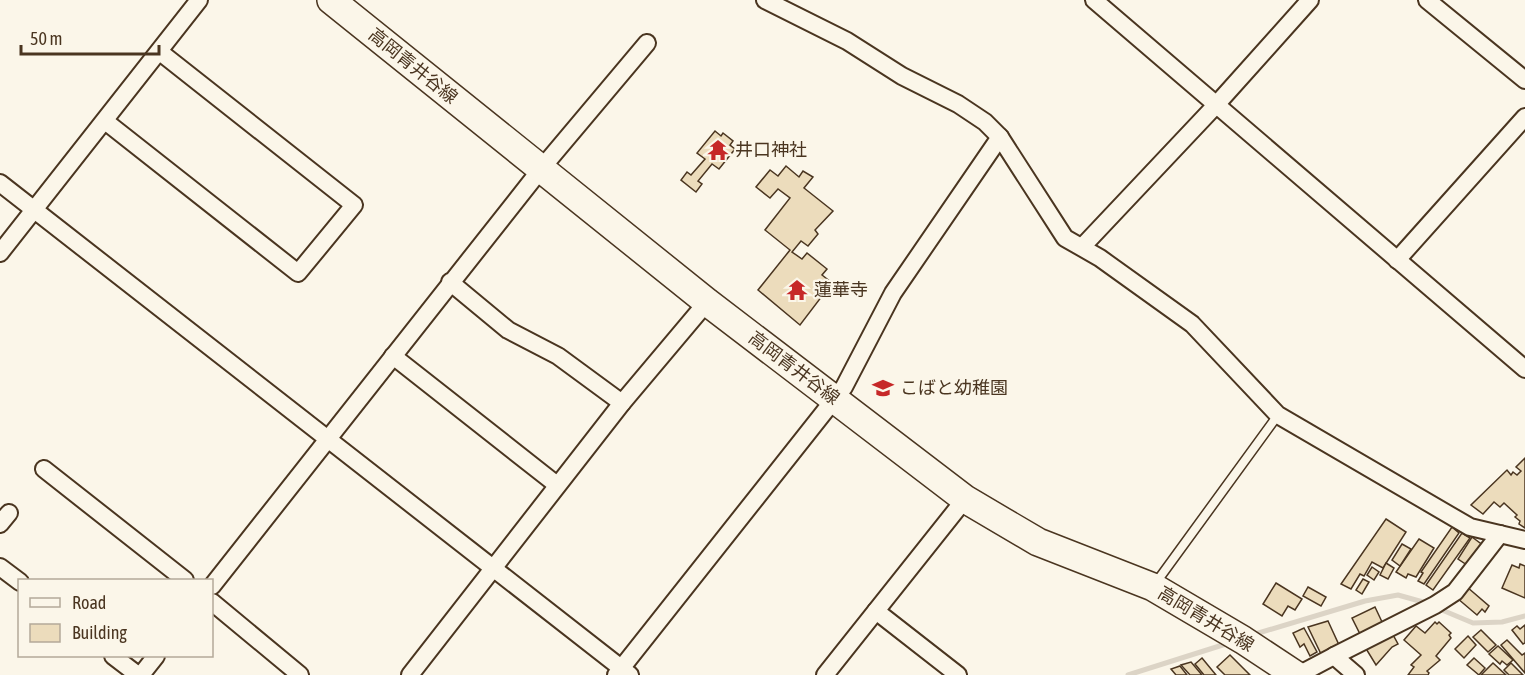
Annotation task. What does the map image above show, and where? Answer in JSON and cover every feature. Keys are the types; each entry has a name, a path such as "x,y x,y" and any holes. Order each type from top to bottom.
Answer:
{"main road":[{"name":"高岡青井谷線","path":"331,0 707,302 965,499 1038,542 1153,587 1243,640 1291,674"}],"street":[{"path":"765,0 847,41 902,76 958,104 985,122 1000,137 1065,238 1100,258 1192,324 1278,415 1470,527 1525,540"},
{"path":"1094,0 1525,369"},
{"path":"1082,248 1216,105 1310,0"},
{"path":"1427,0 1525,80"},
{"path":"0,253 160,52 194,2"},
{"path":"213,585 450,282 646,43"},
{"path":"105,121 298,273 354,205 160,52"},
{"path":"1397,260 1525,117"},
{"path":"0,183 494,568 623,673 844,387 893,293 1000,137"},
{"path":"450,282 508,330 558,356 622,403"},
{"path":"410,675 622,403 707,302"},
{"path":"393,356 557,485"},
{"path":"44,469 184,579"},
{"path":"825,675 965,499"},
{"path":"1291,674 1334,656 1435,605 1455,592 1500,534"},
{"path":"0,567 18,580"},
{"path":"213,603 300,675"},
{"path":"876,611 958,675"},
{"path":"1334,656 1356,675"},
{"path":"115,657 140,675 155,657"}],"lane":[{"path":"1153,587 1278,415"}],"building":[{"path":"715,131 721,136 723,133 733,141 730,145 735,149 719,169 712,164 698,181 702,184 696,192 681,180 687,172 691,175 705,159 697,153"},
{"path":"786,166 799,177 803,171 813,177 804,188 833,211 815,230 818,234 808,246 801,241 792,252 802,259 807,253 827,269 822,275 832,283 800,325 758,290 790,250 765,230 790,198 778,189 770,198 756,187 770,170 778,176"},
{"path":"1525,458 1525,528 1519,524 1520,521 1515,517 1517,515 1504,503 1500,507 1494,502 1483,514 1471,505 1507,470 1511,475 1513,472 1517,475 1521,471 1516,467"},
{"path":"1386,519 1406,532 1383,568 1372,562 1364,576 1360,574 1351,589 1341,584"},
{"path":"1452,527 1459,533 1424,584 1418,581 1423,573 1421,572"},
{"path":"1462,533 1470,538 1433,590 1426,585"},
{"path":"1472,537 1484,546 1470,567 1458,559"},
{"path":"1419,539 1434,548 1416,577 1408,574 1406,578 1396,572"},
{"path":"1402,544 1411,549 1400,566 1392,560"},
{"path":"1386,563 1394,568 1388,579 1380,575"},
{"path":"1520,564 1525,566 1525,598 1502,588 1512,565 1519,568"},
{"path":"1372,567 1379,572 1374,580 1367,575"},
{"path":"1363,579 1369,582 1362,594 1356,590"},
{"path":"1276,583 1302,599 1295,610 1288,606 1282,616 1263,604"},
{"path":"1308,587 1326,597 1321,606 1303,596"},
{"path":"1467,587 1489,606 1485,612 1482,609 1477,615 1457,598"},
{"path":"1375,607 1383,624 1360,634 1352,618"},
{"path":"1328,621 1339,645 1321,654 1308,627"},
{"path":"1435,622 1437,624 1439,622 1451,633 1449,635 1451,638 1436,656 1440,660 1427,671 1428,675 1408,675 1414,667 1411,665 1421,655 1404,640 1416,626 1425,633"},
{"path":"1525,625 1525,643 1523,644 1512,630 1517,626 1520,629"},
{"path":"1304,628 1317,652 1310,656 1304,644 1300,647 1293,633"},
{"path":"1481,630 1496,645 1488,652 1473,637"},
{"path":"1392,633 1398,644 1392,647 1376,665 1365,647"},
{"path":"1468,636 1476,645 1464,658 1455,649"},
{"path":"1507,640 1522,655 1525,653 1525,673 1501,645"},
{"path":"1498,646 1513,660 1507,665 1502,661 1500,664 1489,654"},
{"path":"1230,655 1250,675 1225,675 1217,667"},
{"path":"1202,658 1216,675 1204,675 1195,664"},
{"path":"1474,658 1485,668 1479,675 1467,665"},
{"path":"1191,662 1202,675 1190,675 1181,665"},
{"path":"1493,663 1506,675 1481,675"},
{"path":"1511,663 1523,675 1509,675 1504,670"},
{"path":"1180,666 1187,675 1176,675 1171,669"}],"waterway":[{"path":"1252,635 1365,601 1398,595 1423,602"},
{"path":"1442,610 1473,623 1502,622 1525,616"},
{"path":"1128,675 1229,643"}],"place":[{"name":"井口神社","path":"718,150"},
{"name":"蓮華寺","path":"797,290"},
{"name":"こばと幼稚園","path":"883,388"}]}
